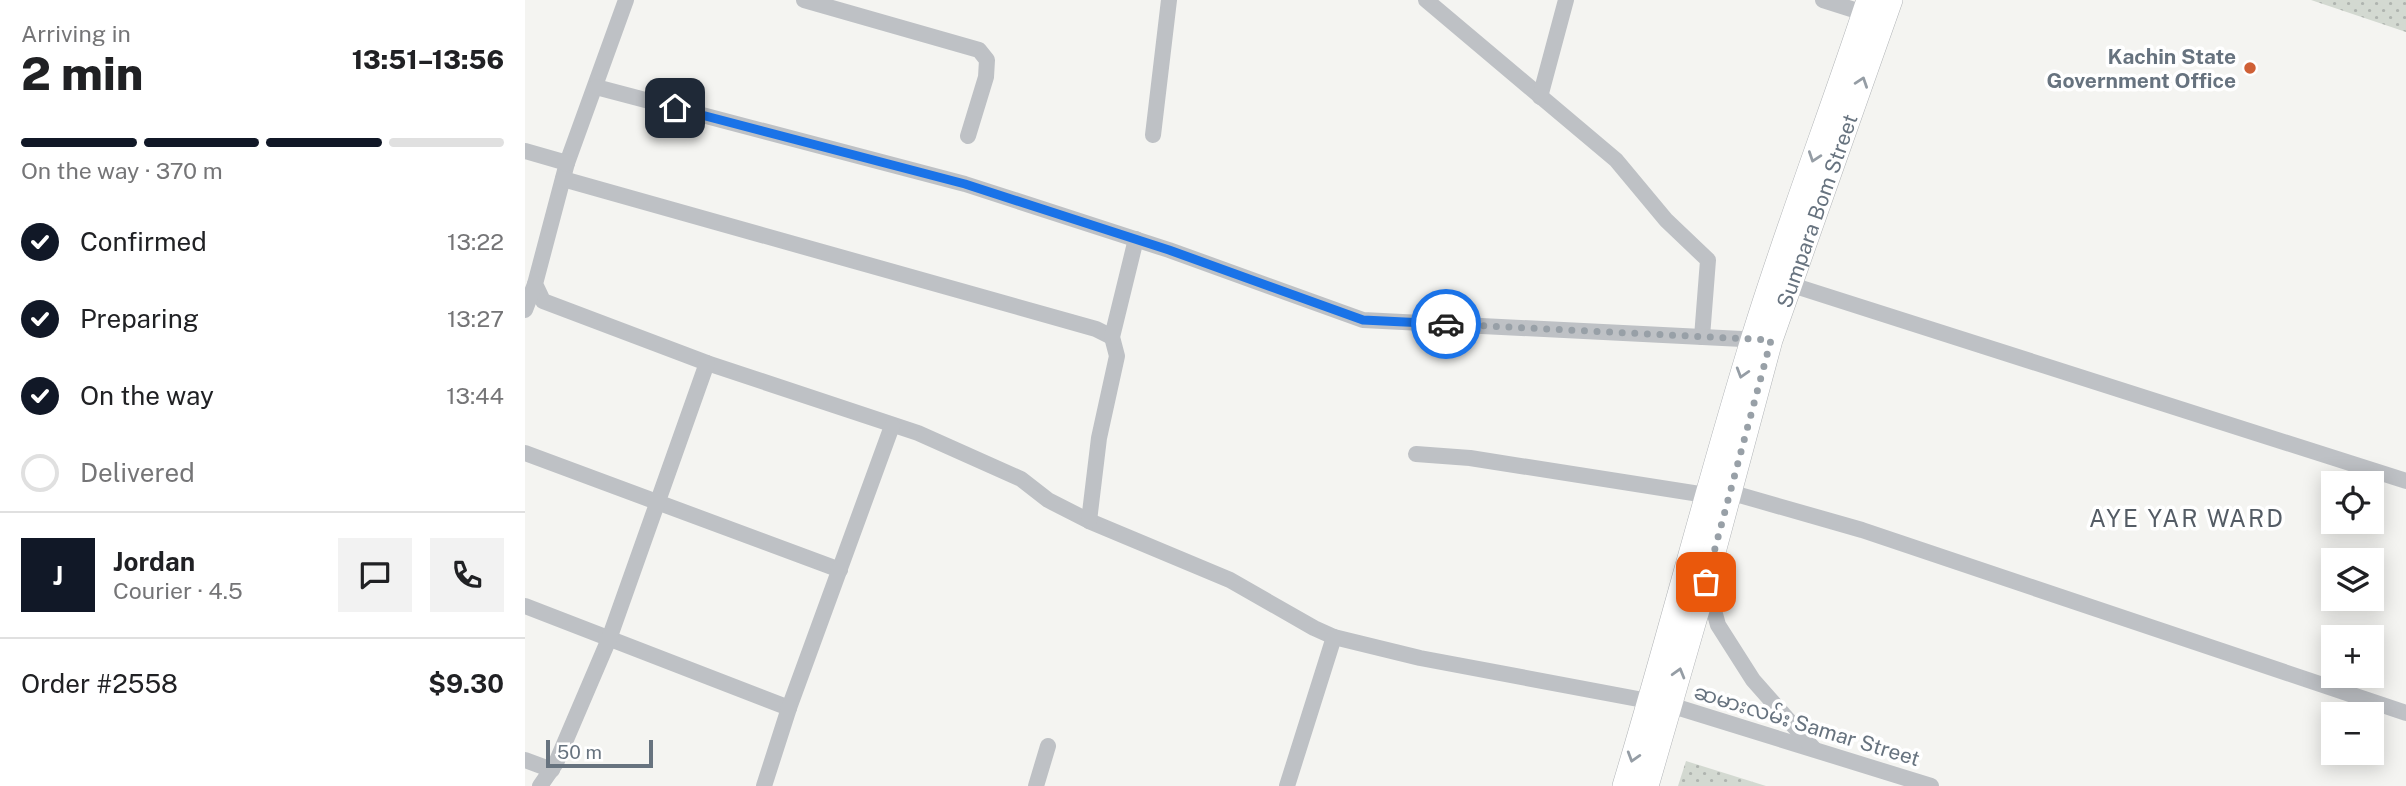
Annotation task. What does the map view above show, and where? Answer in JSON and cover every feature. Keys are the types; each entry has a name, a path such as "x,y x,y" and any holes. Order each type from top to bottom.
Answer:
{"highway":[{"name":"Sumpara Bom Street","path":"1647,786 1660,703 1706,582 1729,492 1762,340 1792,285 1891,0"},
{"path":"1624,786 1660,703 1706,495 1762,340 1866,6"}],"street":[{"path":"525,310 535,284 565,171 627,0"},
{"path":"1153,135 1169,0"},
{"path":"1540,97 1566,0"},
{"path":"1823,0 1866,6"},
{"path":"811,1 979,50 987,60 986,77 968,136"},
{"path":"1424,1 1616,160 1666,220 1708,260 1702,337"},
{"path":"596,87 965,184 1136,239 1363,320 1762,340"},
{"path":"525,151 565,171 1096,328 1112,337"},
{"path":"1089,521 1099,438 1117,356 1112,337 1136,239"},
{"name":"ဆမားလမ်း Samar Street","path":"535,284 543,300 706,363 918,433 1021,479 1048,500 1089,521 1230,580 1334,637 1420,657 1660,703 1931,786"},
{"path":"1792,285 2406,481"},
{"path":"540,786 552,769 609,639 706,363"},
{"path":"764,786 789,708 893,426"},
{"path":"525,453 840,570"},
{"path":"1416,454 1470,458 1706,495 1729,492 1861,530 2406,713"},
{"path":"1706,582 1718,625 1753,680 1815,751"},
{"path":"525,606 789,708"},
{"path":"1287,786 1334,637"},
{"path":"1036,786 1048,746"},
{"path":"525,760 552,769"}],"shaded area":[{"path":"2311,0 2406,0 2406,32"},
{"path":"1686,761 1766,786 1678,786"}],"way so far":[{"path":"1446,324 1771,340 1706,582"}],"place":[{"name":"Kachin State Government Office","path":"2250,68"}],"district":[{"name":"AYE YAR WARD","path":"2187,518"}],"route":[{"path":"675,108 965,184 1169,250 1363,320 1446,324"}]}
